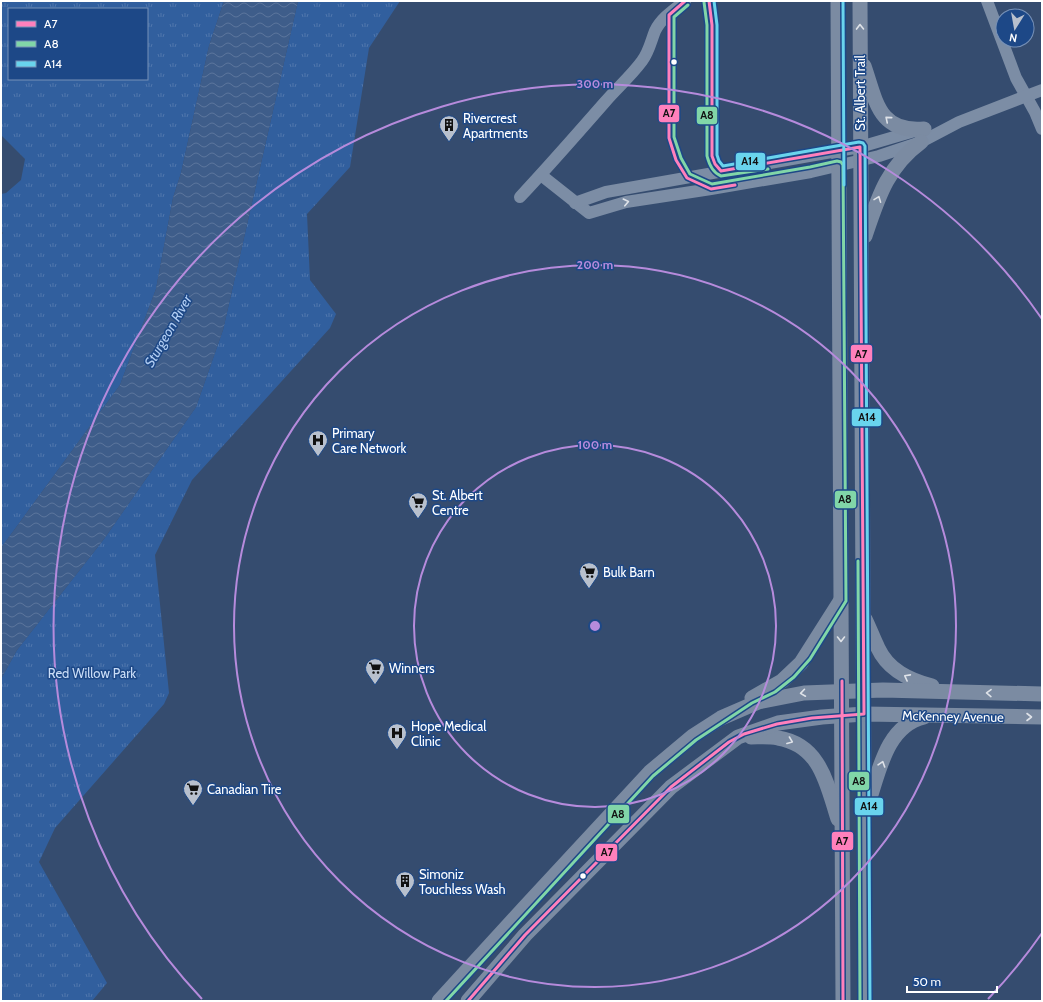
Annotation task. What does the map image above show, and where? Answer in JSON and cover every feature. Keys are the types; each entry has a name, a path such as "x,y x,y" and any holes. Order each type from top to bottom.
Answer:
{"main road":[{"name":"St. Albert Trail","path":"838,1 843,1001"},
{"name":"St. Albert Trail","path":"860,1 865,1001"},
{"path":"860,54 875,100 882,114 888,120 901,127 922,135 902,158 888,178 876,203 861,249"},
{"path":"439,1001 650,772 693,736 750,699 772,688 791,673 806,656 841,600"},
{"path":"863,615 872,631 879,650 889,665 909,678 957,692"},
{"name":"McKenney Avenue","path":"721,718 758,702 804,693 864,690 1042,694"},
{"name":"McKenney Avenue","path":"468,1001 525,935 671,787 729,742 738,737 778,723 822,717 864,714 1042,717"},
{"path":"865,814 885,754 894,736 906,724 914,720 934,715"},
{"path":"738,737 780,738 798,745 807,751 814,758 824,775 842,835"}],"street":[{"path":"520,197 613,93 631,75 643,60 659,25 685,1"},
{"path":"987,1 1016,78 1035,112 1042,129"},
{"path":"541,175 589,213 626,202 711,189 838,166 861,154 959,122 1042,90"},
{"path":"575,203 606,192 838,150 861,154"},
{"path":"702,175 711,189"}],"green space":[{"path":"1,1 224,1 209,46 181,173 173,198 156,289 120,385 1,548 1,235 3,233 1,231 1,194 6,193 21,180 25,159 1,135"},
{"name":"Red Willow Park","path":"298,1 400,1 369,48 350,167 307,214 310,280 336,314 330,328 192,480 155,555 169,693 164,704 55,828 39,862 107,983 92,1001 1,1001 1,679 17,650 104,539 196,407 223,330"}],"water":[{"name":"Sturgeon River","path":"224,1 298,1 223,330 196,407 104,539 17,650 1,679 1,548 120,385 156,289 173,198 181,173 209,46"}],"transit line":[{"name":"A7","path":"685,1 669,15 669,138 676,160 687,178 711,189 735,185"},
{"name":"A7","path":"468,1001 525,935 671,787 729,742 744,734 777,724 812,718 864,714 860,147 721,171 715,164 712,156 712,25 709,1"},
{"name":"A14","path":"714,1 717,25 717,155 723,166 859,142 863,143 865,146 870,1001"},
{"name":"A14","path":"843,1 844,185"},
{"name":"A8","path":"704,2 707,25 707,156 709,162 712,168 718,175 721,176 768,169"},
{"name":"A8","path":"446,1001 653,776 696,740 752,703 775,692 794,677 810,659 846,601 843,165 841,162 837,161 712,184 690,174 681,158 674,137 674,17 688,5"},
{"name":"A8","path":"858,561 860,1001"},
{"name":"A7","path":"842,681 843,1001"}],"place":[{"name":"Rivercrest Apartments","path":"449,142"},
{"name":"Primary Care Network","path":"318,457"},
{"name":"St. Albert Centre","path":"418,519"},
{"name":"Bulk Barn","path":"589,589"},
{"name":"Winners","path":"375,685"},
{"name":"Hope Medical Clinic","path":"397,750"},
{"name":"Canadian Tire","path":"193,806"},
{"name":"Simoniz Touchless Wash","path":"405,898"}]}
